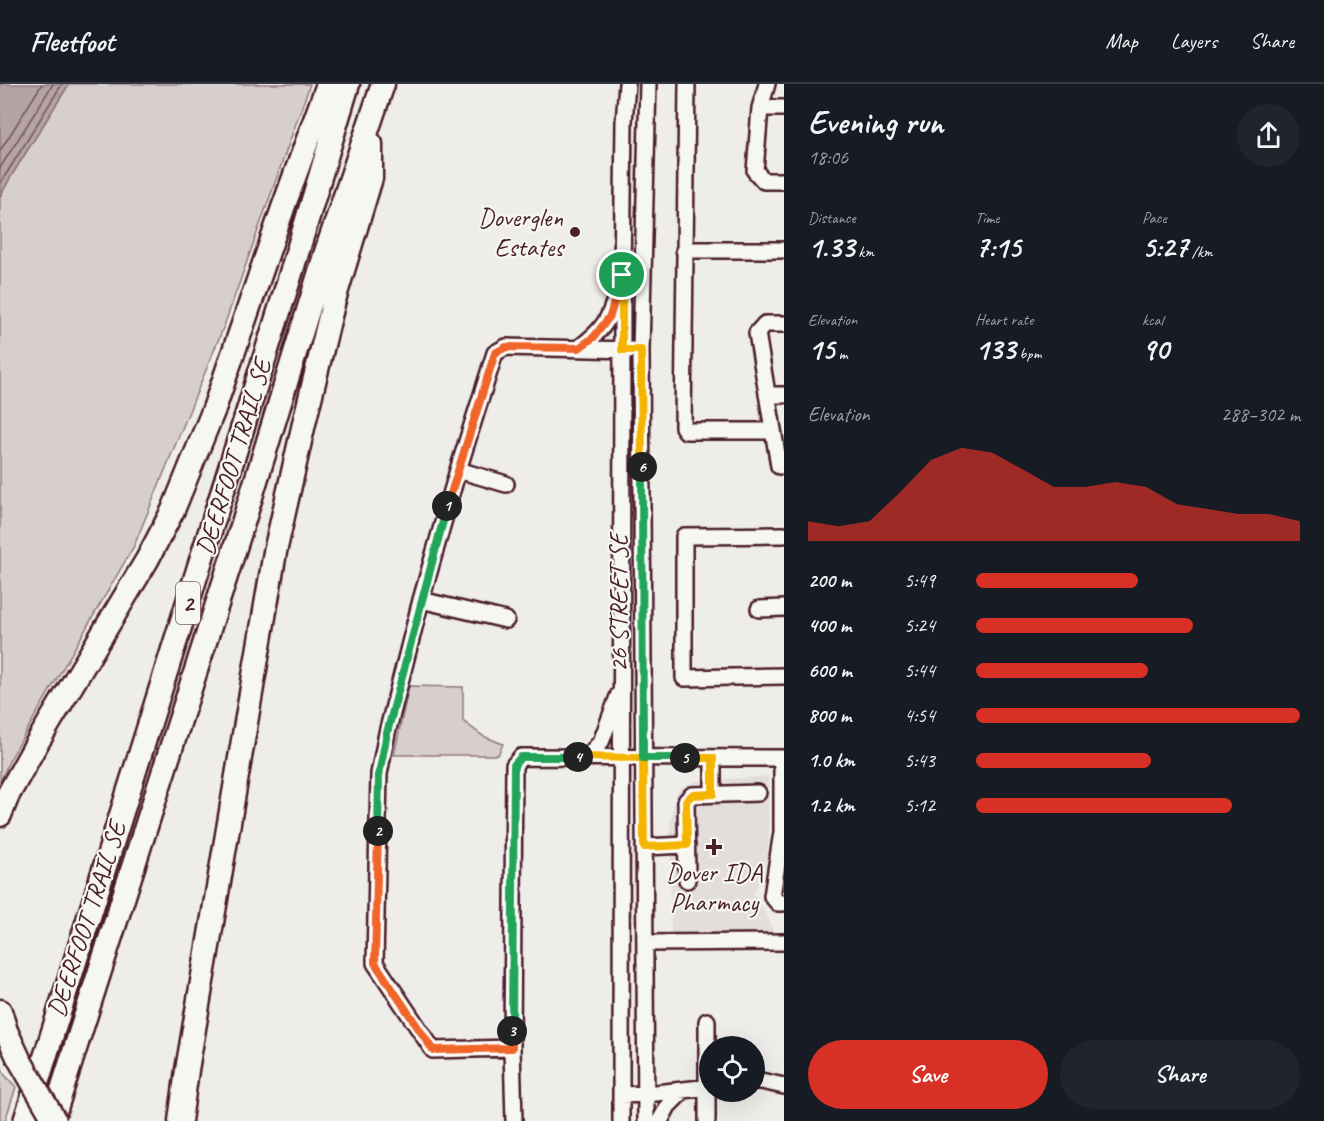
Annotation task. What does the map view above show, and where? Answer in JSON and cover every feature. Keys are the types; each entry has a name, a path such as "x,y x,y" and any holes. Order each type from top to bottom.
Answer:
{"highway":[{"path":"0,815 8,795 34,748 147,560 173,510 214,409 328,84"},
{"name":"DEERFOOT TRAIL SE","path":"25,1121 288,283 348,84"},
{"name":"DEERFOOT TRAIL SE","path":"54,1121 326,252 372,123 383,84"},
{"path":"180,1121 190,1046 275,552 334,300 371,178 372,123"},
{"path":"3,1021 19,1059 54,1121"}],"street":[{"name":"26 STREET SE","path":"621,1121 622,275 624,122 627,84"},
{"name":"26 STREET SE","path":"646,1121 641,350 648,84"},
{"path":"687,84 682,427 686,431 773,431"},
{"path":"767,84 759,108 755,171 764,181 784,181"},
{"path":"759,108 784,108"},
{"path":"684,250 784,250"},
{"path":"579,348 594,337 610,316 622,275"},
{"path":"784,324 765,324 757,333 779,466 784,466"},
{"path":"512,1048 433,1050 375,963 379,774 387,733 421,600 458,470 495,353 506,347 641,350"},
{"path":"767,395 784,395"},
{"path":"458,470 506,484"},
{"path":"784,535 684,536 684,678 784,676"},
{"path":"421,600 506,620"},
{"path":"759,609 784,608"},
{"path":"586,758 601,742 622,685"},
{"path":"514,1121 512,1048 514,765 521,757 783,758 783,832 778,899"},
{"path":"713,758 713,794"},
{"path":"687,880 686,801 692,795 758,793"},
{"path":"644,847 687,845"},
{"path":"645,942 784,942"},
{"path":"706,1021 706,1036"},
{"path":"765,1082 784,1086"},
{"path":"621,1095 699,1088"},
{"path":"660,1121 668,1106 684,1090"},
{"path":"707,1121 708,1102"}],"shaded area":[{"path":"69,84 310,84 224,326 134,546 9,761 0,782 0,193"},
{"path":"409,686 463,687 463,721 483,736 503,744 498,755 394,755"},
{"path":"768,776 767,859 754,894 768,917 779,946 671,947 670,821 676,794 684,786 697,781"},
{"path":"0,1061 4,1074 16,1087 5,1121 0,1121"}],"water":[{"path":"0,84 69,84 0,197"}],"place":[{"name":"Doverglen Estates","path":"575,232"},
{"name":"Dover IDA Pharmacy","path":"714,847"}],"route":[{"path":"622,275 610,316 594,337 579,348 506,347 495,353 458,470 421,600 387,733 379,774 375,963 433,1050 512,1048 514,765 521,757 643,758 644,847 687,845 686,801 692,795 713,794 713,758 643,758 641,350 622,350 622,275"}]}
